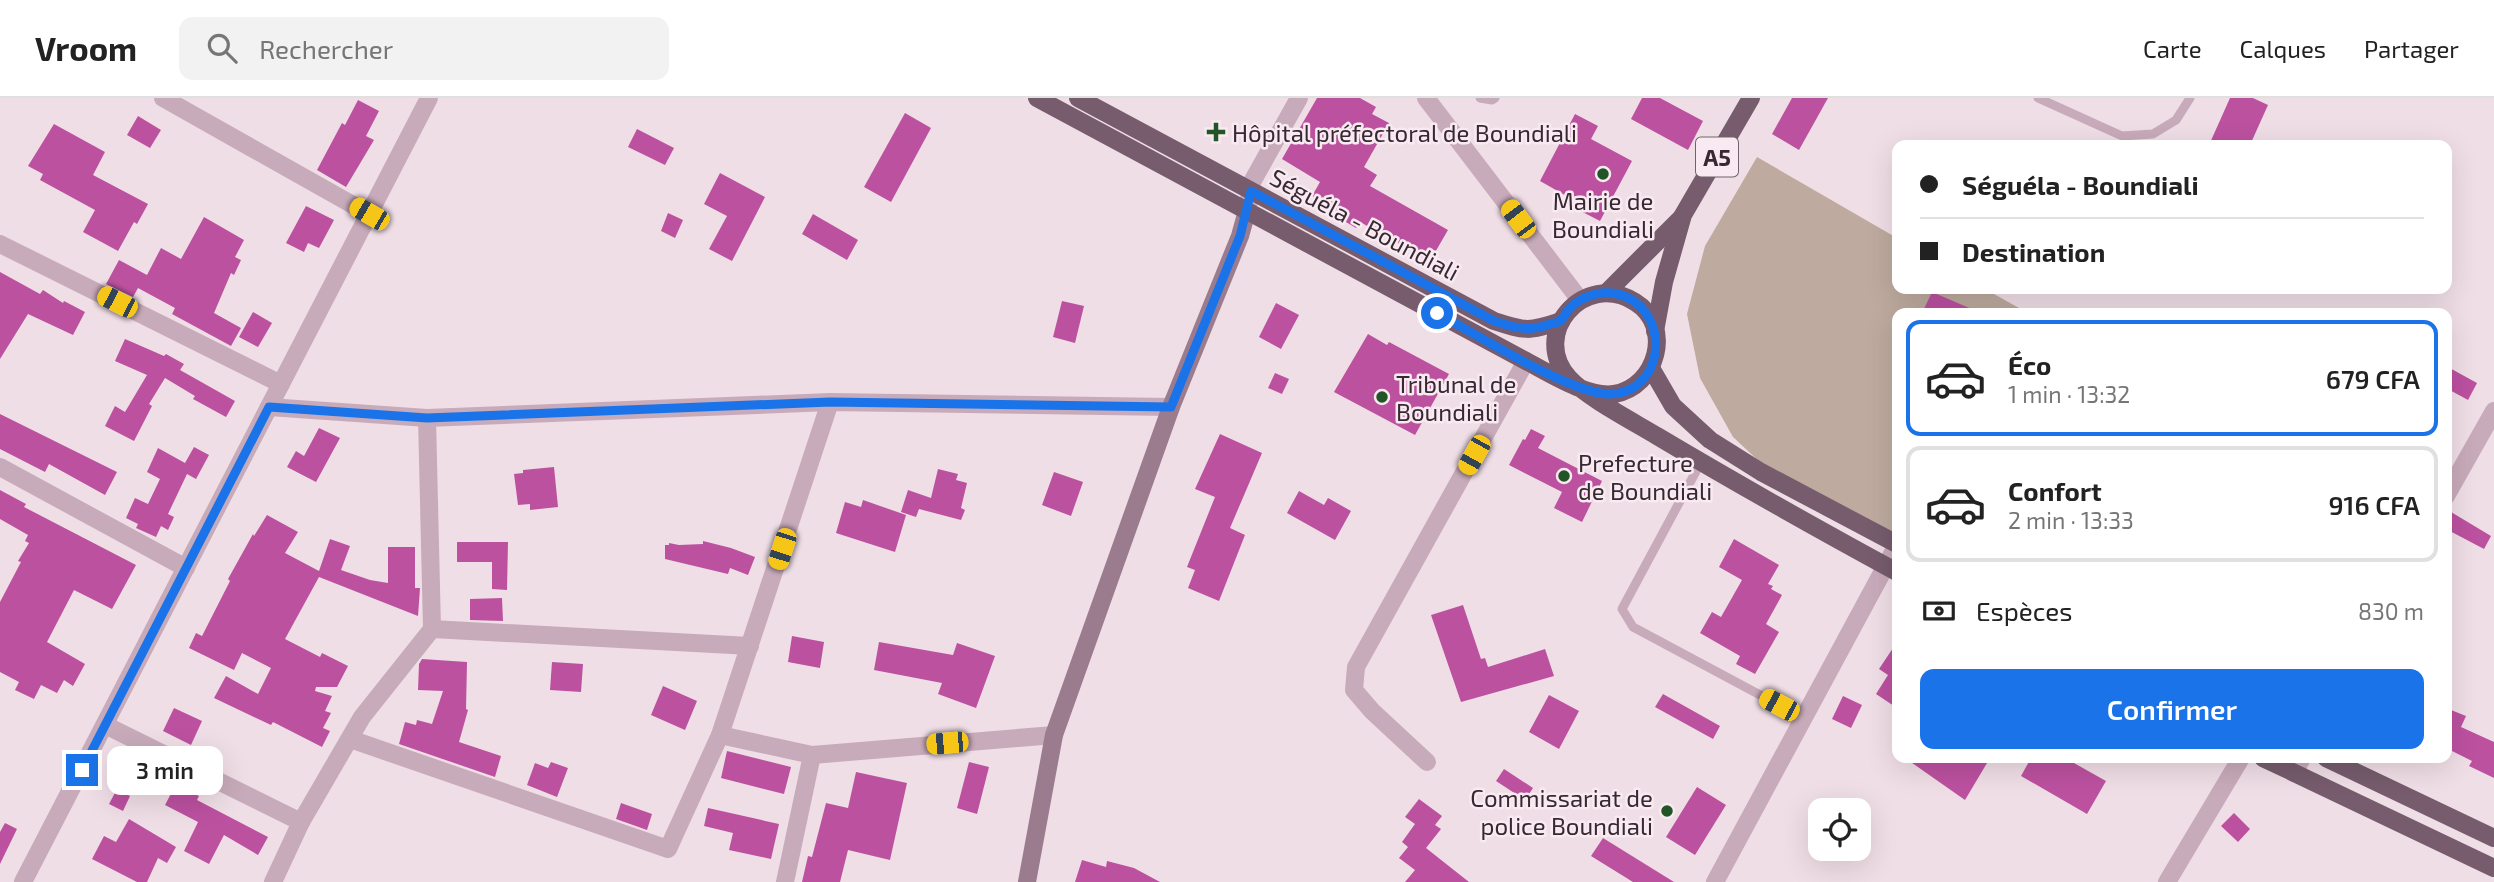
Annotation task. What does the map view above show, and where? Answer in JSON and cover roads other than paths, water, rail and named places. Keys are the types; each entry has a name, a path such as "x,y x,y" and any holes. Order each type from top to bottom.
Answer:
{"main road":[{"name":"Séguéla - Boundiali","path":"1037,98 1581,388 1596,394 1628,390 1642,381 1651,368"},
{"name":"Séguéla - Boundiali","path":"1078,98 1494,321 1521,330 1538,329 1561,321"},
{"name":"A5","path":"1656,331 1664,282 1683,215 1751,98"},
{"path":"1027,882 1054,734 1171,407 1240,236 1247,211"},
{"name":"A5","path":"1607,292 1683,215"},
{"path":"1892,541 1761,472 1710,440 1673,406 1651,368 1657,343 1656,331 1649,316 1638,303 1623,295 1607,292 1593,294 1569,309 1556,335 1556,351 1560,365 1569,378 1581,388 1700,462 1892,569"},
{"path":"2336,763 2494,838"},
{"path":"2298,765 2494,868"}],"street":[{"path":"163,98 184,103 369,214"},
{"path":"23,882 429,98"},
{"path":"1247,211 1252,182 1299,98"},
{"path":"1426,98 1580,300"},
{"path":"0,244 281,384"},
{"path":"1427,762 1372,711 1354,690 1356,667 1526,361"},
{"path":"269,407 427,418 830,402 1171,407"},
{"path":"350,739 668,849 720,735 830,402"},
{"path":"2452,485 2494,411"},
{"path":"273,882 301,822 362,717 432,629 427,418"},
{"path":"0,467 186,568"},
{"path":"1715,882 1803,718 1892,569"},
{"path":"432,629 750,646"},
{"path":"105,725 301,822"},
{"path":"720,735 812,755 1054,734"},
{"path":"785,882 812,755"},
{"path":"2167,882 2238,763"}],"lane":[{"path":"1480,98 1494,98"},
{"path":"2038,98 2122,136 2153,134 2176,120 2190,98"},
{"path":"1700,462 1622,609 1633,627 1803,718"}],"place":[{"name":"Hôpital préfectoral de Boundiali","path":"1216,132"},
{"name":"Mairie de Boundiali","path":"1603,174"},
{"name":"Tribunal de Boundiali","path":"1382,397"},
{"name":"Prefecture de Boundiali","path":"1564,476"},
{"name":"Commissariat de police Boundiali","path":"1667,811"}]}
